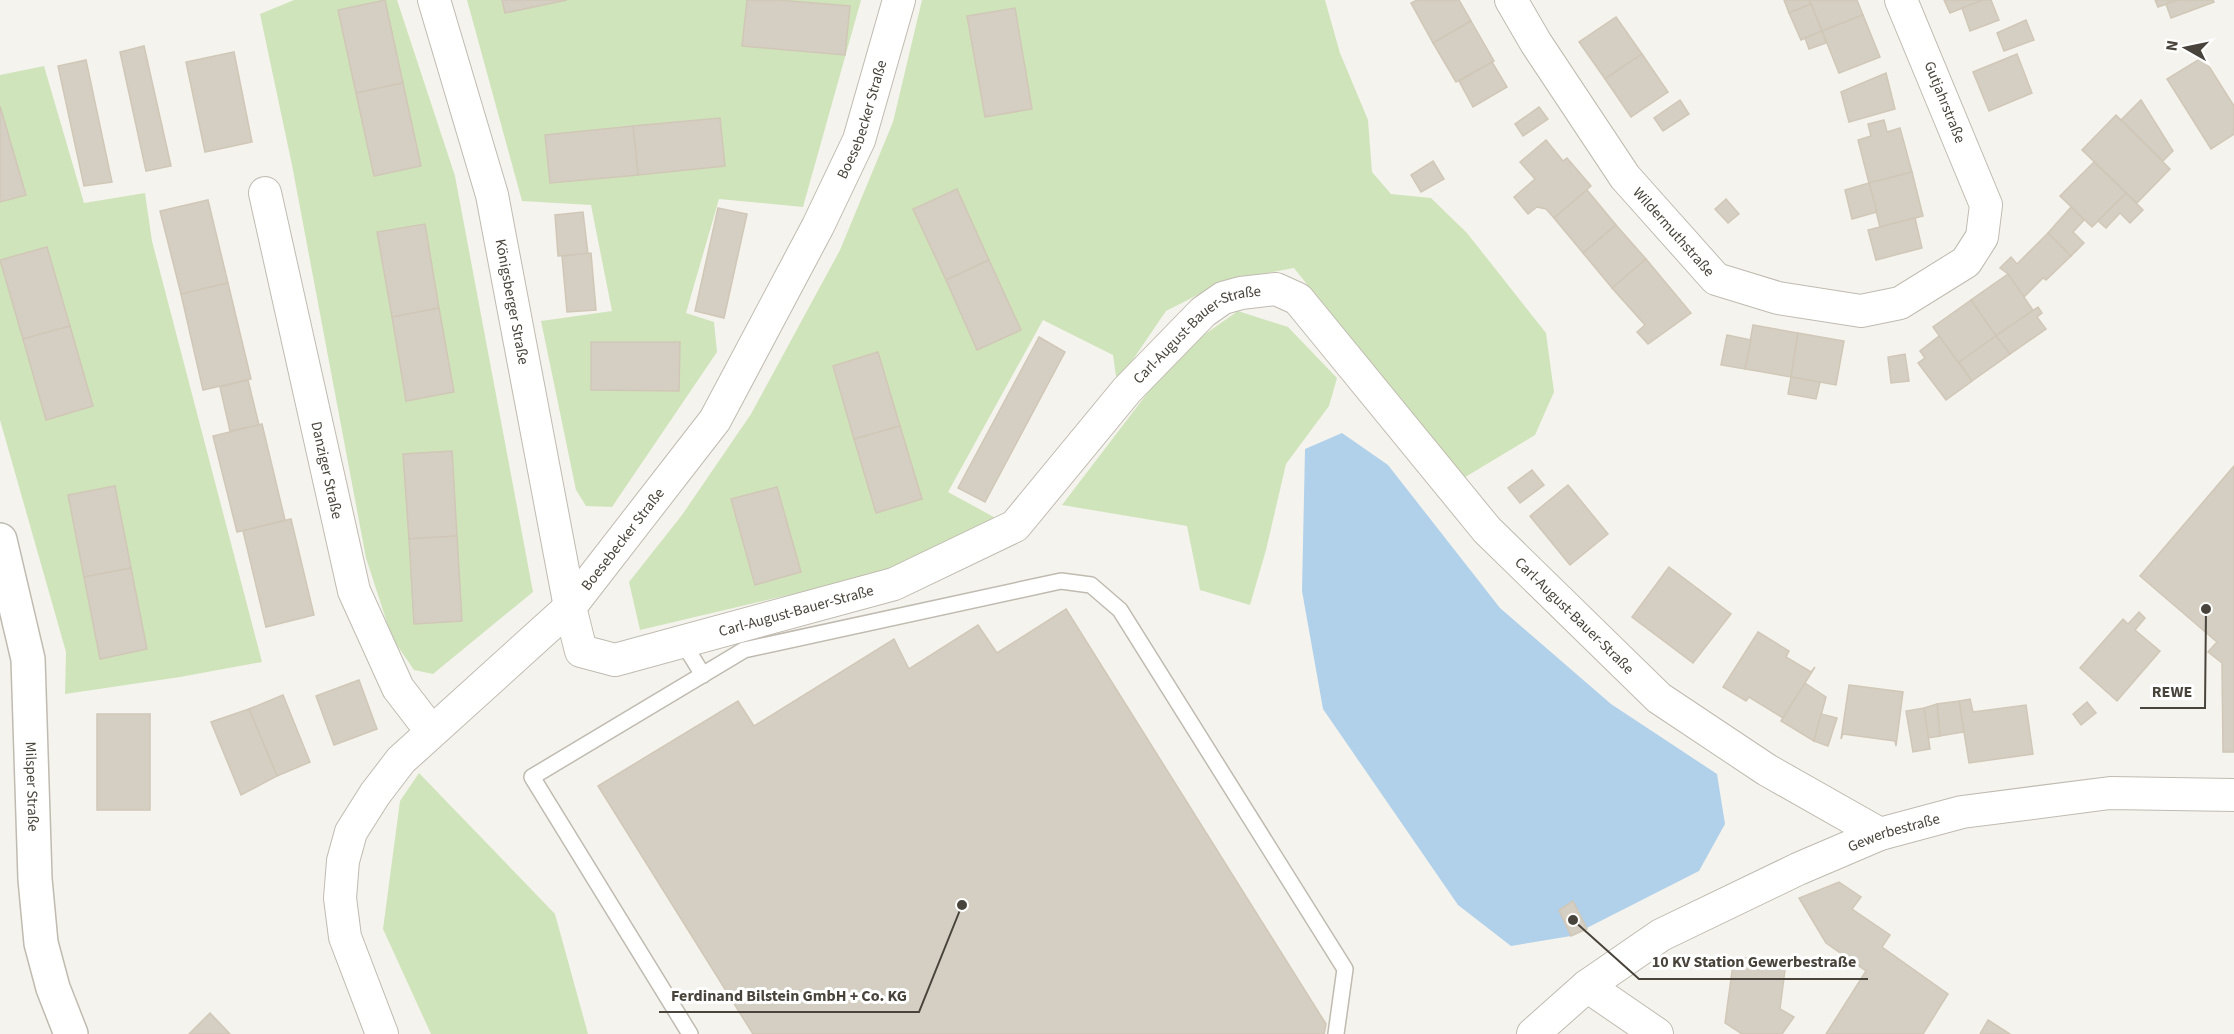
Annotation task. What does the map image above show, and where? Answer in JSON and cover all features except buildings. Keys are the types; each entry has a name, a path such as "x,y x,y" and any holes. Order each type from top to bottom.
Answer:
{"street":[{"name":"Königsberger Straße","path":"434,0 492,195 570,607"},
{"name":"Boesebecker Straße","path":"382,1034 345,937 340,898 343,861 351,832 375,794 401,760 570,607 715,420 818,226 859,140 899,0"},
{"name":"Wildermuthstraße","path":"1511,0 1536,43 1625,177 1716,279 1778,298 1861,311 1900,303 1966,262 1982,237 1986,205"},
{"name":"Gutjahrstraße","path":"1902,0 1986,205"},
{"name":"Danziger Straße","path":"265,193 354,591 398,688 431,731"},
{"name":"Carl-August-Bauer-Straße","path":"570,607 581,651 615,660 894,584 1015,526 1127,390 1203,312 1223,298 1241,293 1276,289 1298,299 1487,530 1659,698 1767,770 1880,834"},
{"name":"Milsper Straße","path":"0,540 28,658 35,879 41,943 53,988 71,1034"},
{"name":"Gewerbestraße","path":"1533,1034 1587,986 1661,935 1816,861 1880,834 1962,812 2110,792 2234,795"},
{"path":"1587,986 1657,1034"}],"lane":[{"path":"690,1034 532,777 744,650 1061,580 1091,585 1120,610 1345,969 1336,1034"},
{"path":"682,641 703,675"}],"green space":[{"path":"294,0 397,0 455,176 533,592 433,674 414,670 392,638 366,558 292,165 260,14"},
{"path":"467,0 861,0 803,207 719,199 686,313 714,322 717,352 612,507 586,506 576,490 541,321 612,311 591,205 522,201"},
{"path":"922,0 1325,0 1340,53 1368,120 1372,172 1391,194 1431,198 1467,233 1546,333 1554,392 1535,435 1462,479 1294,268 1225,281 1166,311 1117,383 1113,355 1043,320 948,492 1003,522 878,574 640,630 629,582 682,515 751,414 840,250 893,122"},
{"path":"44,66 84,203 145,193 152,241 262,662 65,694 66,652 0,420 0,75"},
{"path":"1238,311 1288,327 1337,378 1329,406 1286,464 1266,550 1250,605 1200,590 1187,526 1062,505 1178,353"},
{"path":"419,773 555,914 588,1034 431,1034 383,929 400,801"}],"water":[{"path":"1342,433 1388,465 1500,608 1611,704 1717,774 1725,824 1699,871 1571,936 1511,946 1458,905 1323,709 1302,591 1305,449"}],"place":[{"name":"REWE","path":"2206,609"},
{"name":"Ferdinand Bilstein GmbH + Co. KG","path":"962,905"},
{"name":"10 KV Station Gewerbestraße","path":"1573,920"}]}
